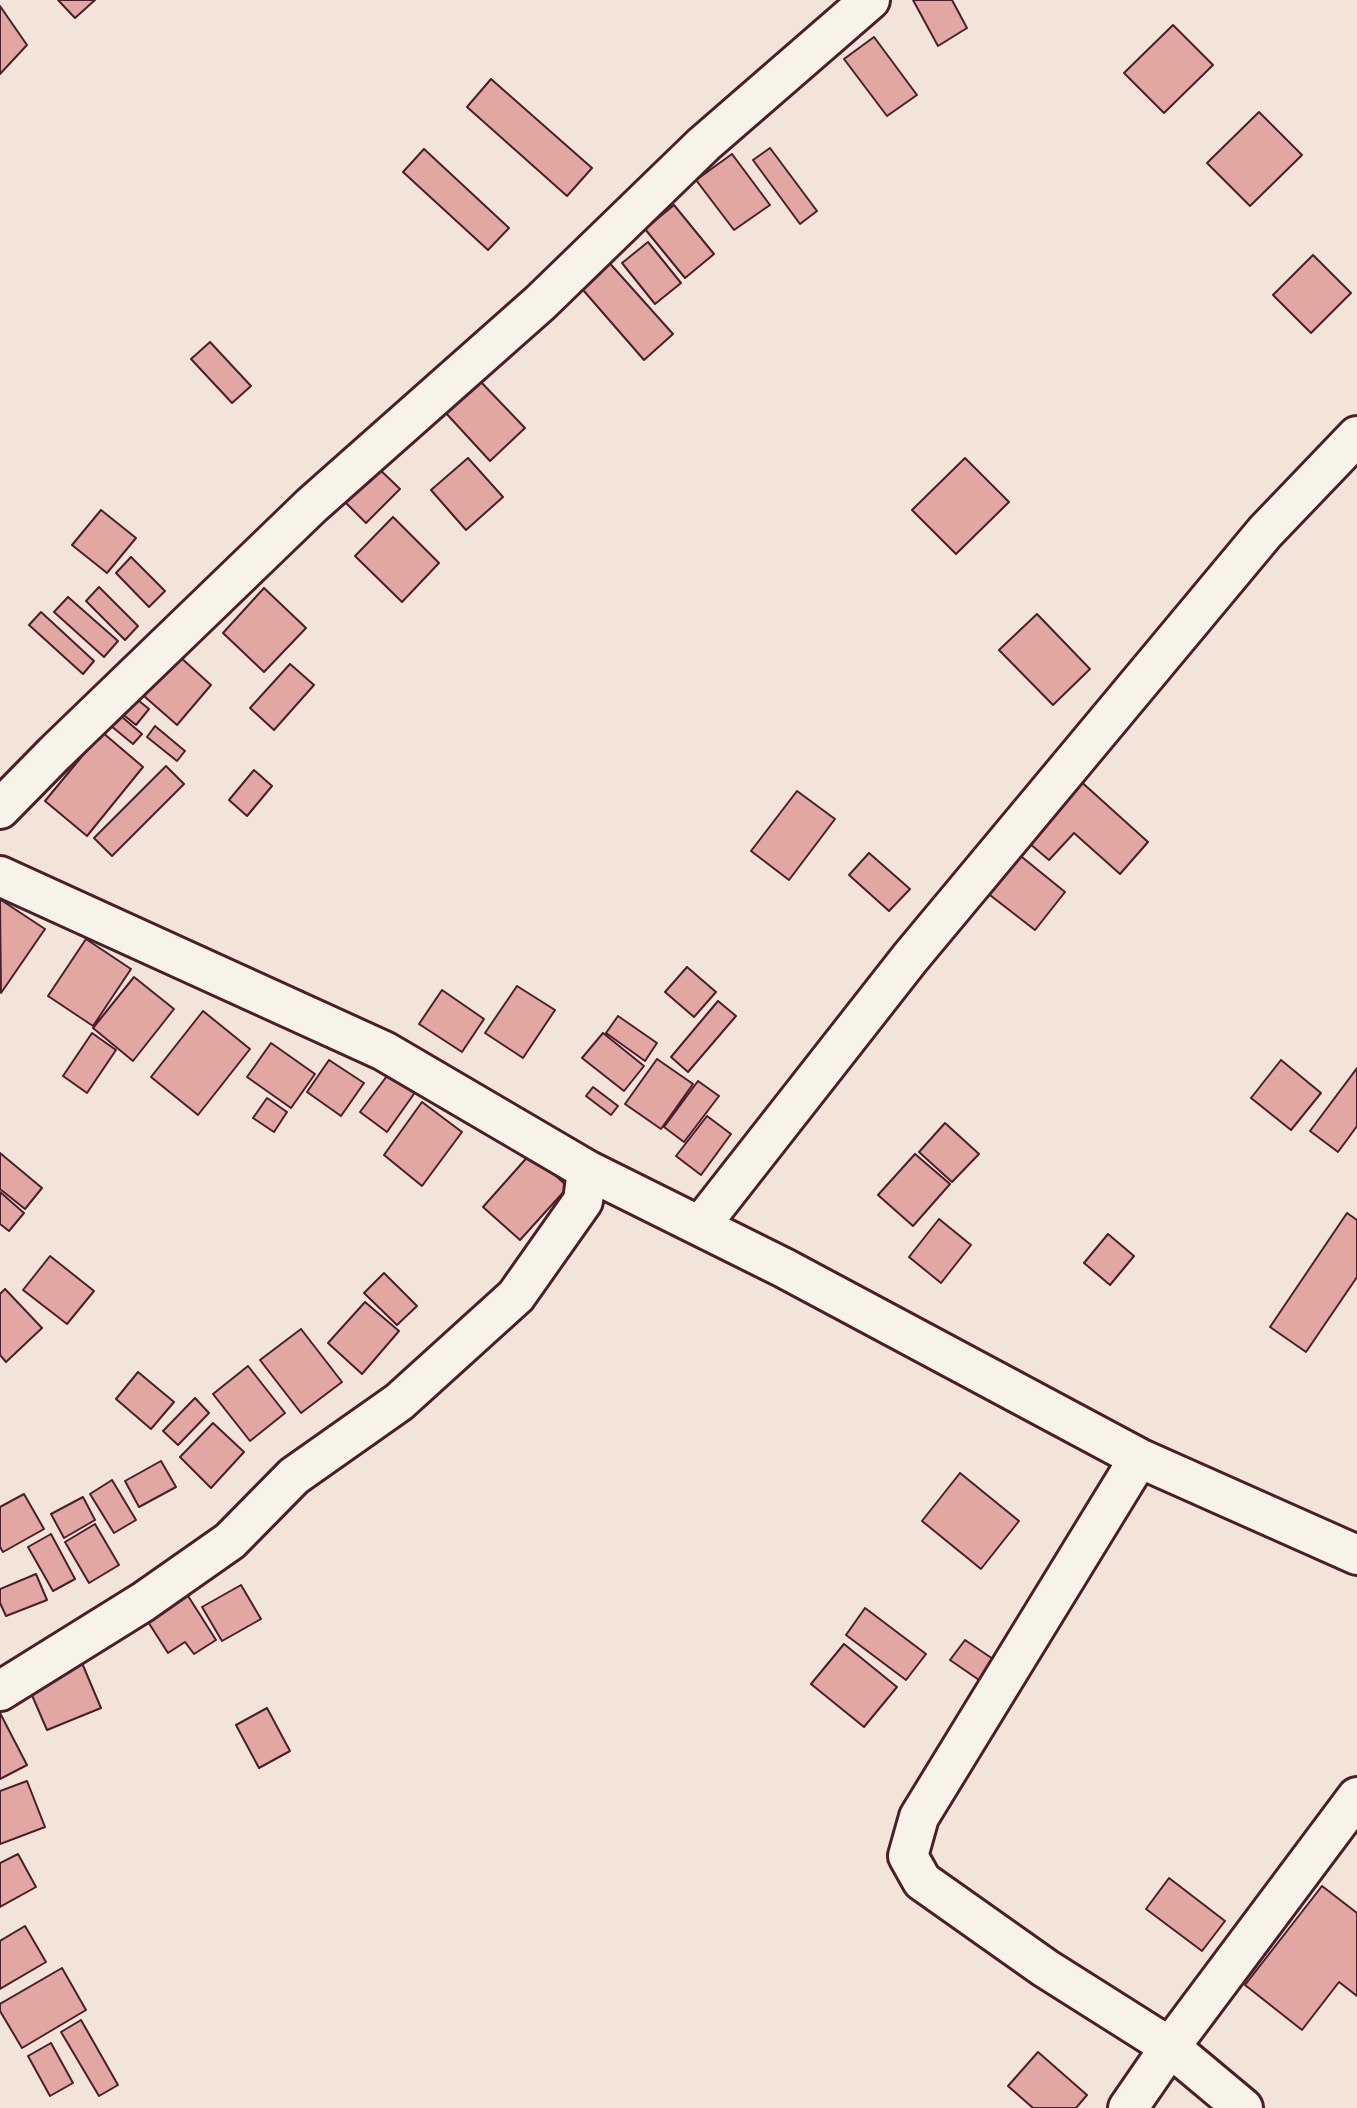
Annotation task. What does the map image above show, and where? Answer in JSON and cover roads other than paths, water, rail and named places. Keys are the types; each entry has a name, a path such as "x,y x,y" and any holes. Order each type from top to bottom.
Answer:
{"street":[{"path":"0,809 64,743 312,505 540,303 704,144 870,0"},
{"path":"700,1226 910,958 1265,532 1357,436"},
{"path":"0,876 384,1051 587,1170 784,1268 1139,1458 1357,1556"},
{"path":"0,1690 144,1602 230,1541 294,1476 399,1402 516,1296 583,1200 587,1170"},
{"path":"1139,1458 919,1817 908,1856 922,1881 1045,1968 1170,2046 1242,2108"},
{"path":"1128,2108 1170,2046 1357,1797"}]}
